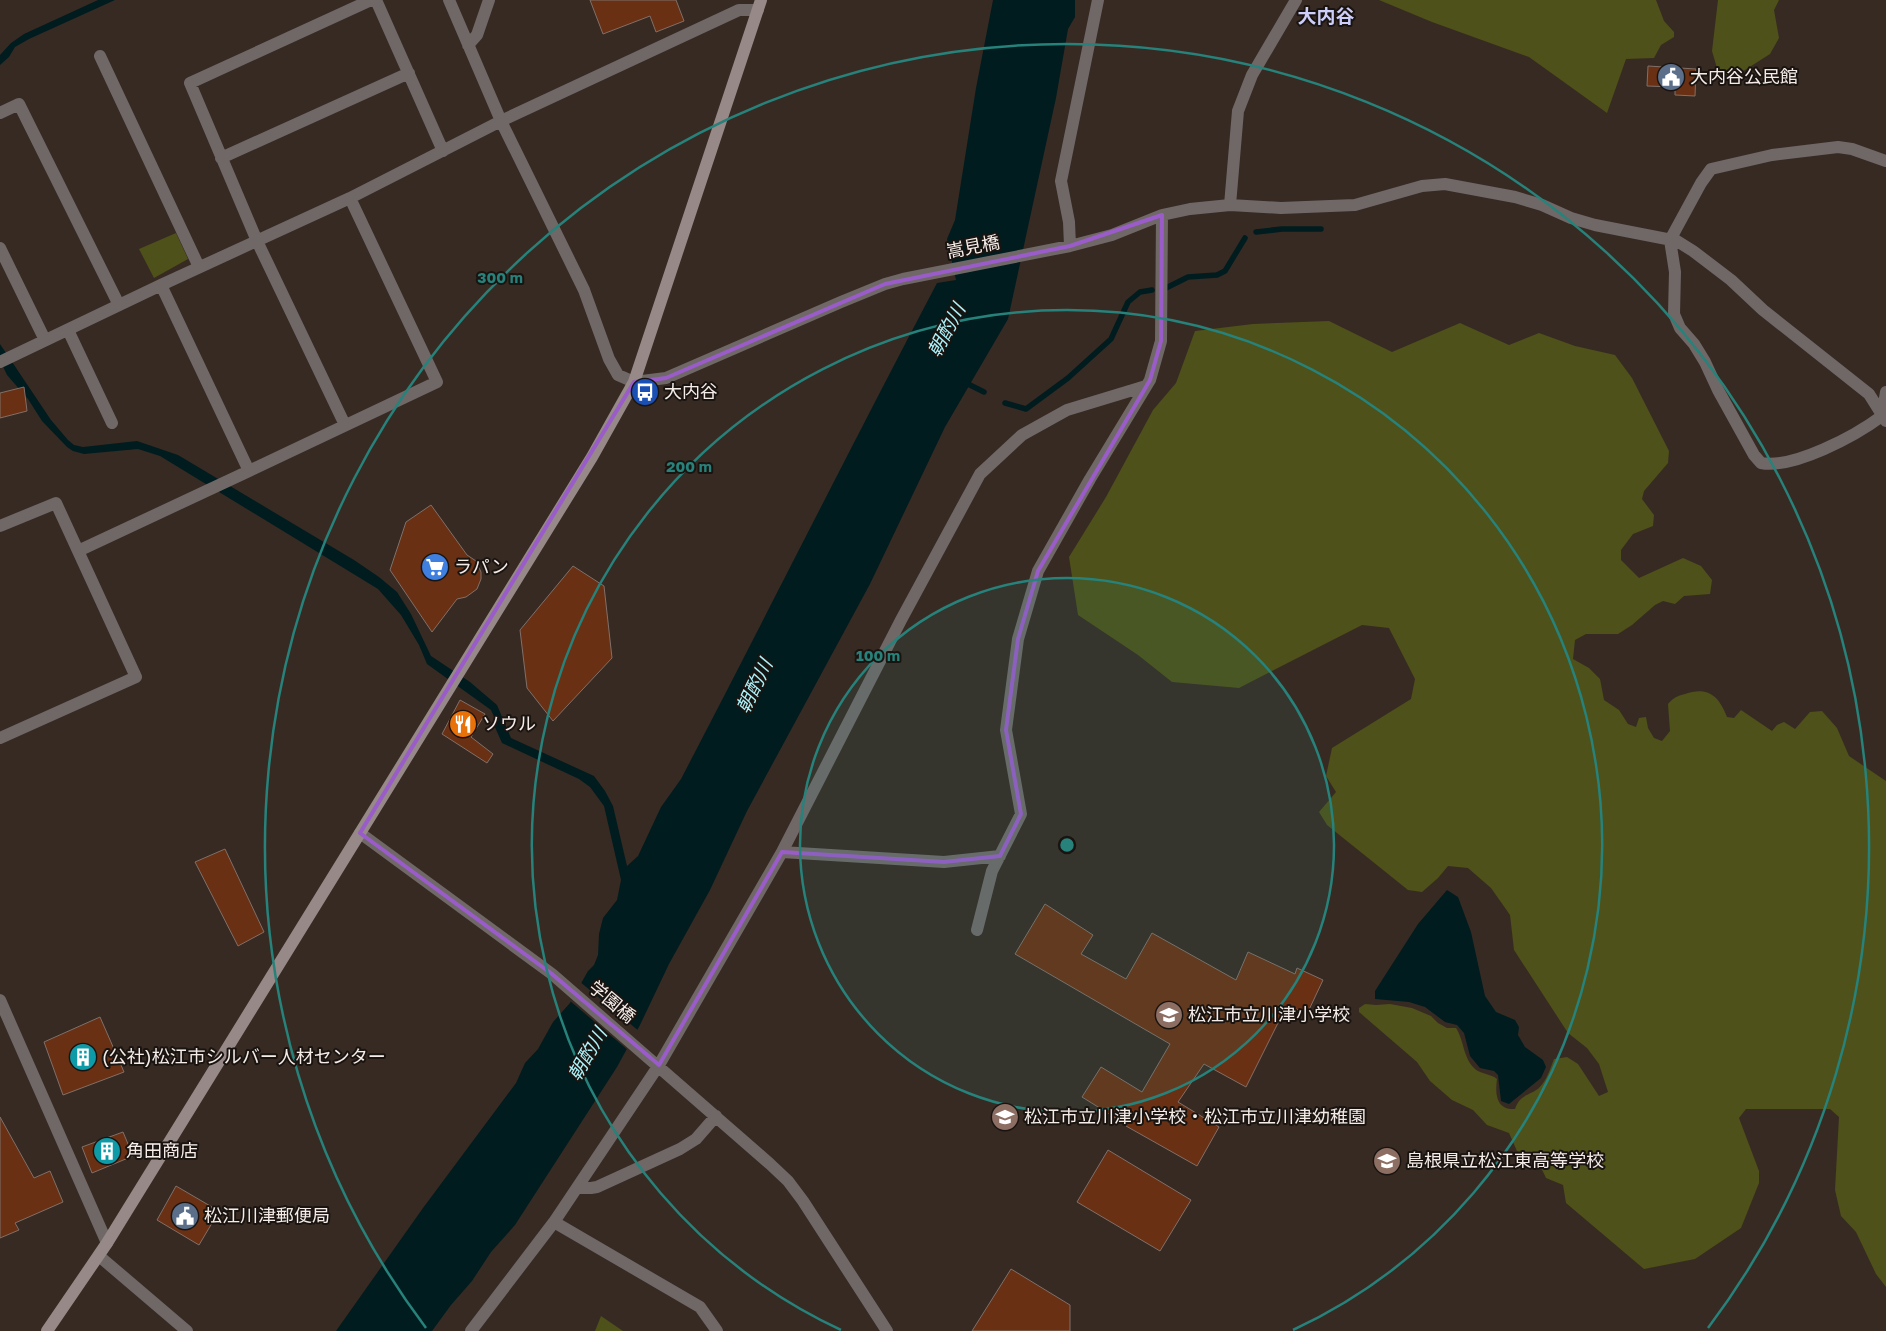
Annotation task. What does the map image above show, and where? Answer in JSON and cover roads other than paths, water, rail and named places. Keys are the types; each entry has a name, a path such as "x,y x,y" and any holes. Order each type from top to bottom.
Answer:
{"street":[{"path":"345,425 257,241 190,83 371,0"},
{"path":"376,0 443,151"},
{"path":"449,0 501,122 584,290 609,359 618,375 634,382"},
{"path":"468,46 477,34 489,0"},
{"path":"1070,246 1069,222 1061,181 1098,0"},
{"path":"1230,206 1238,111 1252,75 1296,0"},
{"path":"0,362 199,267 350,198 501,122 739,10 759,5"},
{"path":"47,1331 99,1256 592,457 634,382 759,5"},
{"path":"100,56 199,267"},
{"path":"222,158 409,73"},
{"path":"0,113 18,104 119,305"},
{"path":"1886,161 1838,147 1772,155 1711,169 1701,183 1670,240 1675,272 1674,314 1680,328 1694,344 1705,362 1718,390 1760,463 1771,464 1791,460 1834,445 1863,430 1884,418 1886,392"},
{"name":"嵩見橋","path":"634,382 666,378 885,284 1070,246 1112,235 1162,215 1190,209 1230,206 1281,208 1355,205 1422,186 1445,184 1515,196 1542,204 1571,218 1595,225 1677,241 1693,250 1731,280 1763,310 1869,394 1884,418"},
{"path":"78,551 437,382 350,198"},
{"path":"977,930 992,871 1021,814 1006,730 1018,639 1038,571 1090,479 1150,380 1161,341 1162,215"},
{"path":"0,248 45,340"},
{"path":"161,285 249,471"},
{"path":"68,330 112,423"},
{"path":"471,1331 554,1222 577,1188 782,852 901,620 980,474 1022,435 1067,410 1146,386"},
{"path":"0,526 56,503 136,677 0,738"},
{"name":"学園橋","path":"360,833 552,974 654,1061 788,1181 803,1201 887,1331"},
{"path":"782,852 944,862 1000,856"},
{"path":"0,1000 107,1243"},
{"path":"577,1188 597,1187 680,1150 696,1138 716,1116"},
{"path":"554,1222 700,1307 717,1331"},
{"path":"99,1256 187,1331"}],"water":[{"path":"98,0 115,0 29,39 15,47 9,57 0,65 0,55 11,43 24,34"},
{"name":"朝酌川","path":"993,0 1075,0 1075,17 1068,29 1056,98 1008,319 945,427 870,584 747,811 710,890 669,964 640,1025 617,1067 515,1225 491,1252 472,1281 432,1331 336,1331 423,1208 516,1083 525,1063 538,1049 553,1022 570,1003 588,971 594,965 598,955 599,934 603,918 617,900 621,880 604,806 590,787 579,779 502,743 494,725 495,719 491,710 427,664 419,645 401,615 378,589 160,456 138,449 84,454 67,447 42,421 28,399 7,375 0,360 0,344 51,420 74,445 83,447 137,441 178,455 354,560 379,577 397,592 411,614 431,656 470,682 497,705 511,738 594,776 613,806 627,866 638,856 661,807 681,779 937,283 956,280 947,239 955,220 976,88"},
{"path":"1447,890 1458,897 1471,932 1485,996 1496,1012 1515,1020 1519,1027 1518,1035 1525,1047 1543,1060 1546,1067 1541,1078 1509,1104 1501,1101 1498,1075 1494,1071 1480,1068 1470,1056 1464,1033 1457,1025 1445,1022 1425,1007 1409,1002 1375,999 1375,991 1418,924"}],"waterway":[{"path":"1256,232 1282,229 1321,229"},
{"path":"1166,288 1188,277 1217,275 1225,271 1245,238"},
{"path":"1005,403 1026,409 1068,378 1111,339 1128,302 1140,292 1152,290"},
{"path":"964,382 984,392"}],"place":[{"name":"大内谷公民館","path":"1671,77"},
{"name":"大内谷","path":"645,392"},
{"name":"ラパン","path":"435,567"},
{"name":"ソウル","path":"463,724"},
{"name":"松江市立川津小学校","path":"1169,1015"},
{"name":"(公社)松江市シルバー人材センター","path":"83,1057"},
{"name":"松江市立川津小学校・松江市立川津幼稚園","path":"1005,1117"},
{"name":"角田商店","path":"107,1151"},
{"name":"島根県立松江東高等学校","path":"1387,1161"},
{"name":"松江川津郵便局","path":"185,1216"}],"district":[{"name":"大内谷","path":"1326,16"}]}
